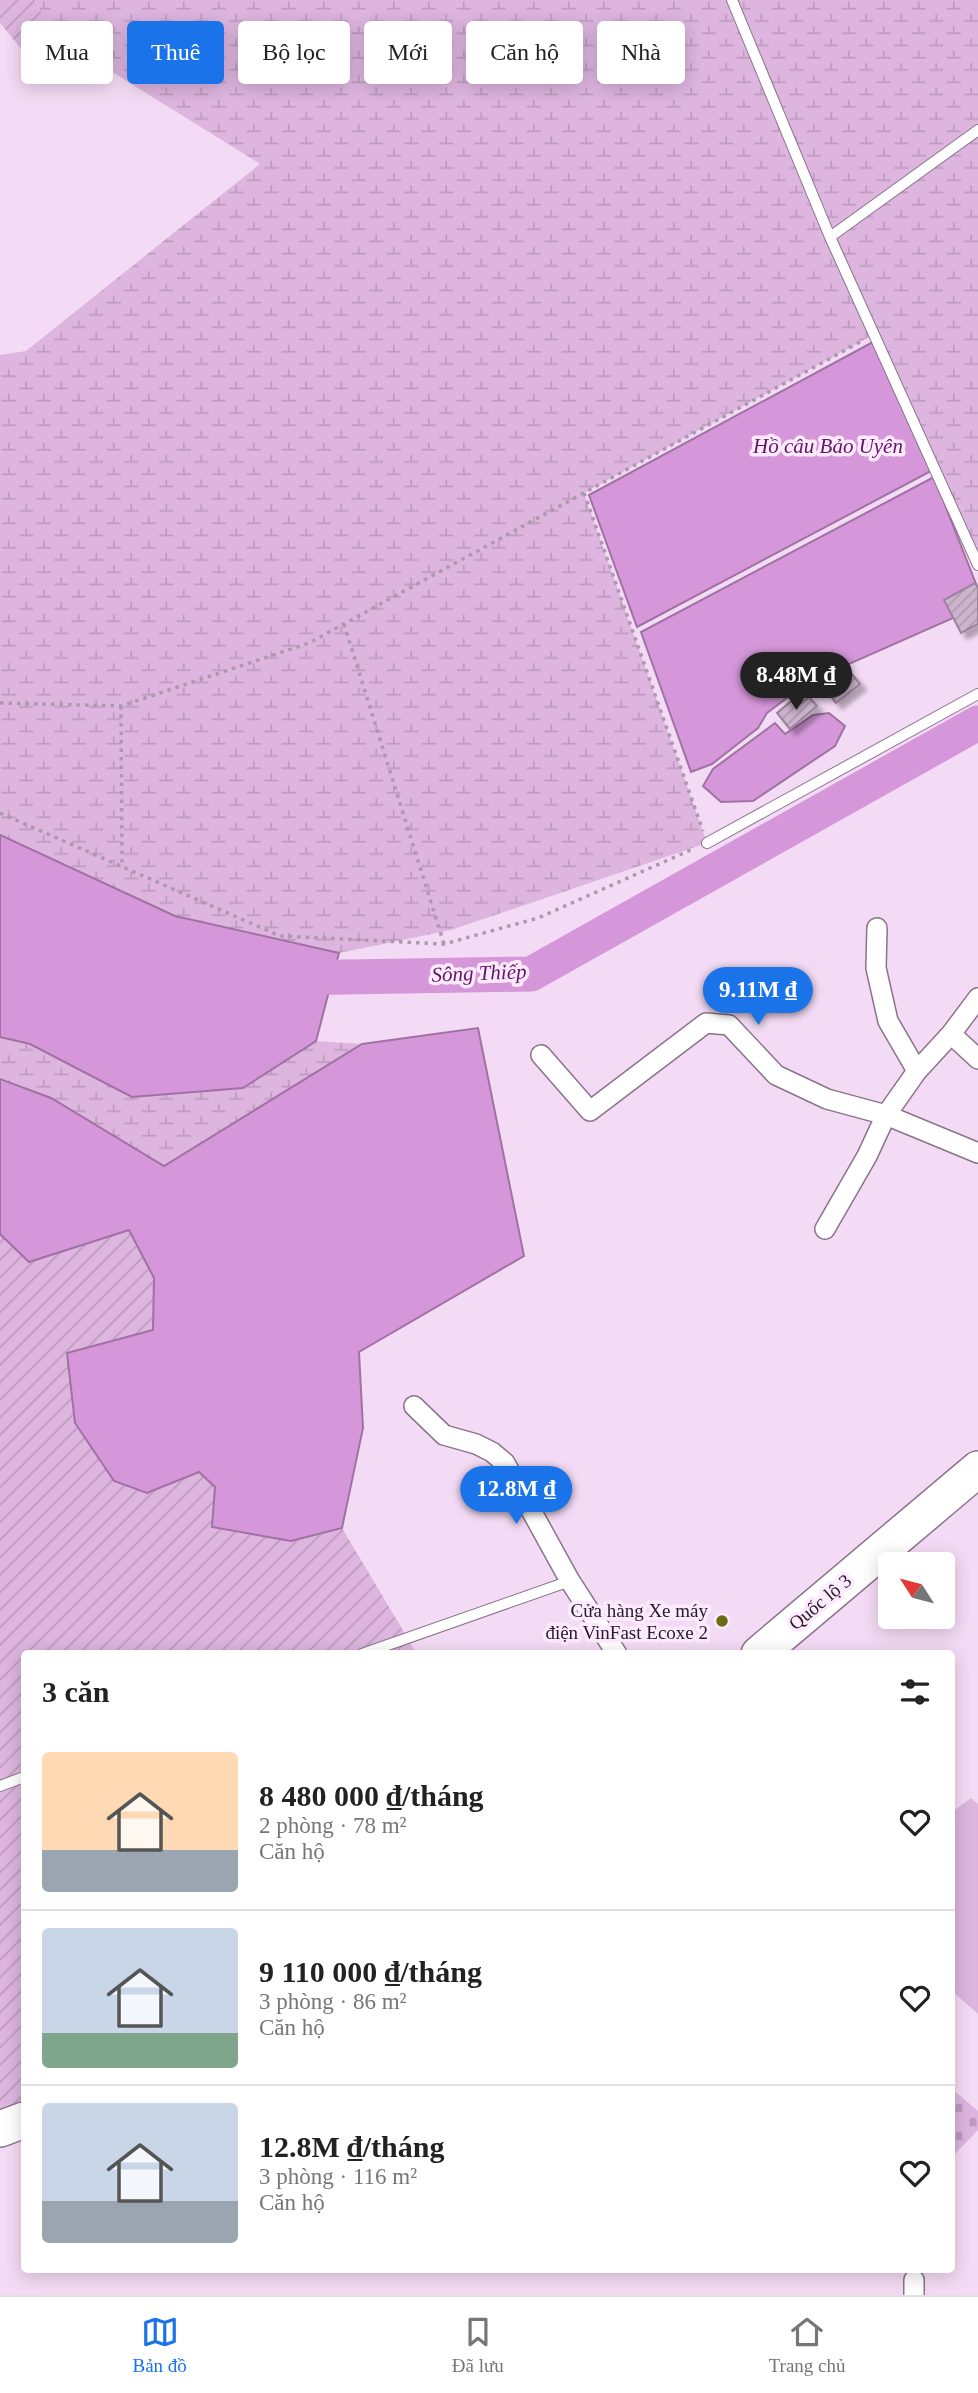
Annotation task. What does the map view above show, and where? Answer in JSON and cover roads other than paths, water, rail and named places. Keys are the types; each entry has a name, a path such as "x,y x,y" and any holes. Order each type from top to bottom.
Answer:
{"highway":[{"name":"Quốc lộ 3","path":"764,1650 978,1469"},
{"path":"0,2129 21,2121"}],"street":[{"path":"877,928 876,968 888,1021 917,1071"},
{"path":"825,1229 867,1156 886,1115 917,1071 951,1034 978,998"},
{"path":"541,1055 590,1111 706,1023 729,1025 776,1075 827,1099 886,1115 978,1153"},
{"path":"951,1034 978,1059"},
{"path":"414,1406 444,1435 476,1444 505,1463 570,1581 614,1650"}],"lane":[{"path":"732,0 830,237 978,565"},
{"path":"830,237 978,130"},
{"path":"707,843 978,694"},
{"path":"373,1650 570,1581"},
{"path":"0,1786 21,1778"}],"water":[{"name":"Hồ câu Bảo Uyên","path":"873,342 931,471 637,627 589,495"},
{"path":"934,477 978,589 978,607 808,682 767,713 758,728 712,764 691,772 641,632"},
{"path":"829,713 845,726 835,746 753,801 721,802 703,786 713,769 775,723 785,734 813,715"},
{"path":"0,835 175,916 339,953 316,1041 243,1088 132,1097 30,1044 0,1037"},
{"path":"478,1028 524,1256 359,1352 363,1428 342,1528 291,1541 212,1527 215,1487 199,1472 147,1493 114,1481 75,1423 67,1353 153,1330 154,1278 129,1230 29,1262 0,1234 0,1079 51,1098 164,1166 362,1044"}],"waterway":[{"name":"Sông Thiếp","path":"286,978 531,974 978,723"}],"place":[{"name":"Cửa hàng Xe máy điện VinFast Ecoxe 2","path":"722,1621"}]}
